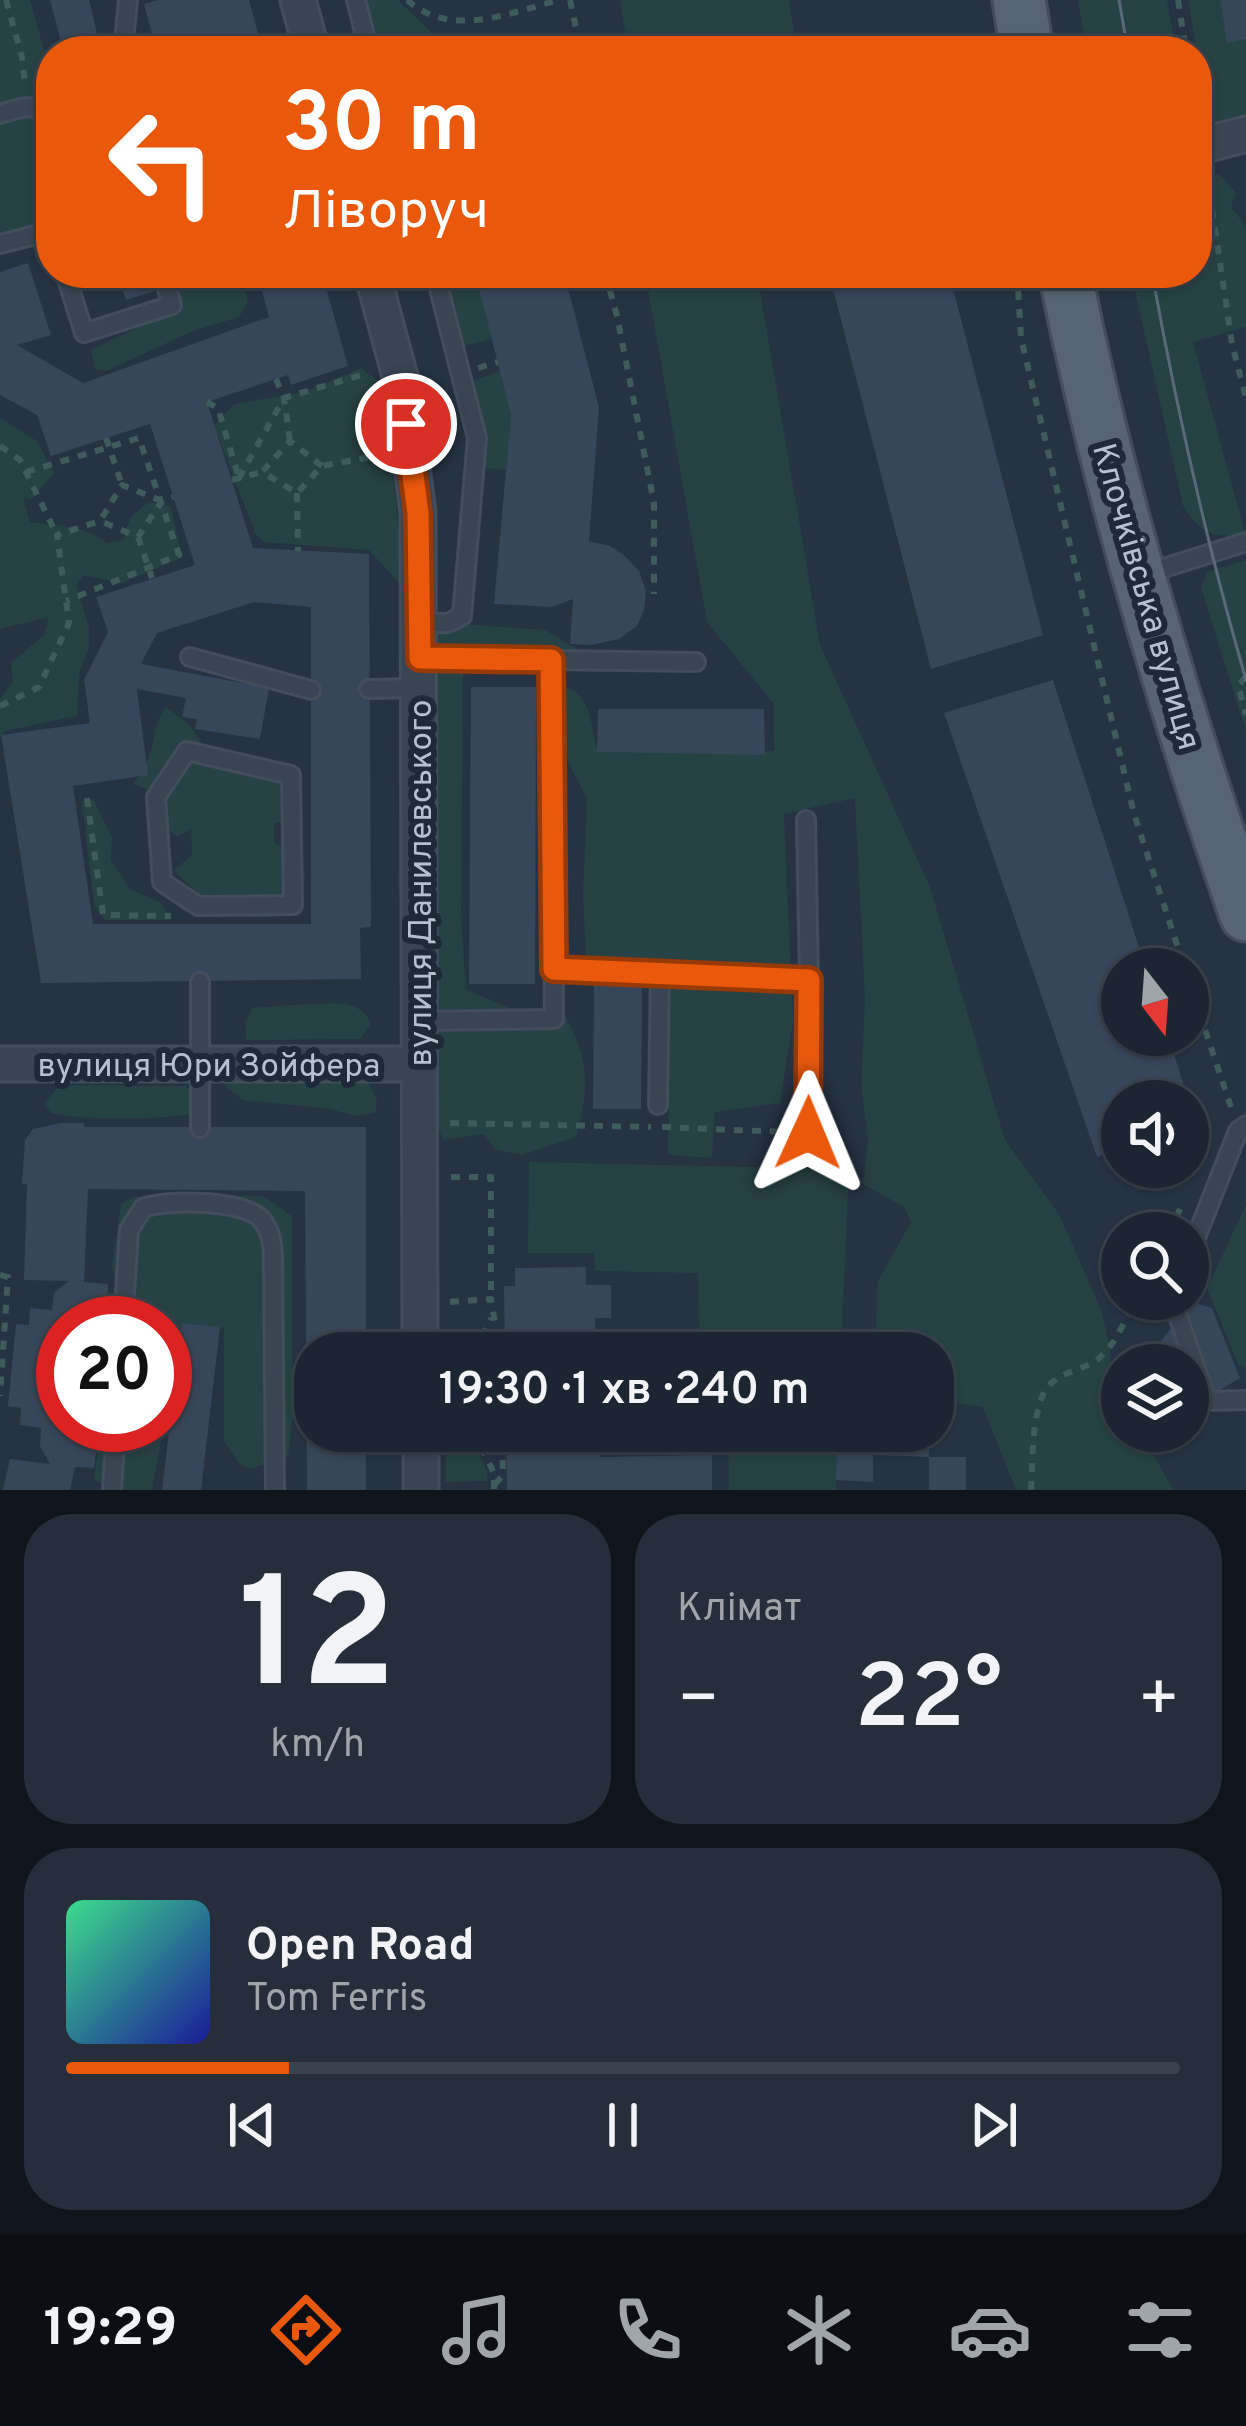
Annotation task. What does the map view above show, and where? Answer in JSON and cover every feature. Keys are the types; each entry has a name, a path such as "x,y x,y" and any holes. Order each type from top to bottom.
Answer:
{"main road":[{"path":"1019,0 1025,36"},
{"name":"Клочківська вулиця","path":"1069,288 1139,576 1246,915"}],"street":[{"path":"298,0 308,36"},
{"path":"1212,144 1245,139"},
{"name":"вулиця Данилевського","path":"376,288 401,380 418,513 420,1332"},
{"name":"вулиця Юри Зойфера","path":"0,1064 419,1064"},
{"path":"421,1452 422,1490"}],"lane":[{"path":"124,36 128,0"},
{"path":"356,0 365,36"},
{"path":"0,114 36,107"},
{"path":"0,244 36,234"},
{"path":"69,288 84,333 172,305 167,288"},
{"path":"419,623 448,622 462,616 477,438 439,288"},
{"path":"1139,576 1246,542"},
{"path":"190,657 311,690"},
{"path":"420,1021 554,1019 551,660"},
{"path":"369,689 420,673 551,660 696,662"},
{"path":"187,751 291,775 293,905 198,915 162,882 156,797 187,751"},
{"path":"806,820 808,1133"},
{"path":"554,969 809,980"},
{"path":"658,1105 660,974"},
{"path":"200,982 200,1128"},
{"path":"1207,1212 1242,1128"},
{"path":"125,1296 129,1230 136,1214 152,1205 200,1197 254,1213 270,1232 275,1490"},
{"path":"1179,1320 1207,1401 1246,1400"},
{"path":"112,1490 114,1452"}],"path":[{"path":"6,0 22,57 27,106"},
{"path":"407,0 448,23 559,0"},
{"path":"570,0 578,36"},
{"path":"1178,0 1184,36"},
{"path":"1212,216 1232,344 1246,398"},
{"path":"609,288 654,503 654,594"},
{"path":"1018,288 1022,338 1134,814 1178,948"},
{"path":"1231,319 1246,316"},
{"path":"236,479 284,398 371,372"},
{"path":"276,379 284,398 290,441 322,466"},
{"path":"208,402 218,408 236,479"},
{"path":"26,472 107,441 139,438 179,555 66,601"},
{"path":"107,441 122,485 162,501"},
{"path":"236,479 262,472 290,441"},
{"path":"0,446 20,460 57,535 69,623 39,687 0,706"},
{"path":"298,551 297,494 322,466 386,455"},
{"path":"262,472 297,494"},
{"path":"57,535 100,521 122,485"},
{"path":"138,537 162,501 173,497"},
{"path":"100,521 138,537 152,578"},
{"path":"1246,676 1238,685 1246,715"},
{"path":"87,798 104,915 198,915"},
{"path":"1209,1038 1242,1128"},
{"path":"450,1123 808,1133"},
{"path":"452,1177 491,1177 491,1299 500,1332"},
{"path":"0,1275 8,1277 0,1396"},
{"path":"440,1302 491,1299"},
{"path":"485,1332 492,1316"},
{"path":"1031,1490 1042,1393 1058,1376 1096,1361 1125,1320"},
{"path":"484,1452 494,1473 494,1488"},
{"path":"494,1488 502,1475 502,1452"}],"green space":[{"path":"0,0 30,0 40,36 36,36 36,225 0,233"},
{"path":"364,0 398,0 435,36 376,36"},
{"path":"620,0 789,0 795,36 626,36"},
{"path":"1078,0 1167,0 1173,36 1084,36"},
{"path":"1188,0 1220,0 1227,42 1246,39 1246,122 1212,131 1212,36 1194,36"},
{"path":"1212,173 1236,193 1231,207 1246,226 1246,327 1193,342 1245,533 1209,532 1183,506 1134,288 1212,288"},
{"path":"168,288 245,288 248,302 239,317 193,331 106,371 95,369 91,350 166,314"},
{"path":"445,288 479,288 492,339 460,347"},
{"path":"648,288 760,288 820,645 930,887 1005,1140 1060,1216 1101,1310 1109,1344 1101,1344 1101,1452 1152,1452 1173,1490 1016,1490 983,1407 954,1403 954,1332 876,1332 877,1283 911,1222 904,1207 863,1184 868,1140 861,1085 865,1000 855,798 784,814 793,1021 780,1103 715,1112 712,1158 668,1155 671,959 586,958 587,799 565,756 566,687 586,705 598,752 774,751 773,703 707,622"},
{"path":"361,368 381,383 385,402 403,568 400,584 369,550 264,542 255,533 214,425 234,404 304,392"},
{"path":"500,371 511,415 506,470 483,468 485,438 470,382"},
{"path":"0,418 37,441 54,473 32,499 23,497 30,522 79,530 107,543 123,540 131,516 149,502 170,506 183,557 122,583 84,575 76,585 89,627 89,647 79,674 77,716 5,731 0,737 0,699 13,681 11,663 44,635 49,617 0,629"},
{"path":"1246,560 1246,732 1201,588 1207,572"},
{"path":"464,624 545,630 586,654 476,650 463,676 461,917 466,990 511,1008 563,1011 585,1072 576,1137 522,1155 495,1149 484,1134 444,1140 433,1120 427,639"},
{"path":"166,707 189,724 202,744 267,763 286,795 289,819 274,824 274,843 300,854 305,879 300,910 267,917 211,912 174,870 192,855 191,829 177,837 149,790 133,784 147,762"},
{"path":"93,799 112,837 111,860 130,889 161,903 170,920 105,920 94,905 82,802"},
{"path":"353,1006 366,1015 371,1024 360,1039 246,1040 245,1023 252,1008"},
{"path":"241,1069 306,1081 368,1081 377,1101 375,1113 355,1116 243,1100 226,1087 220,1071"},
{"path":"59,1085 186,1086 195,1097 194,1113 122,1119 51,1113 44,1104"},
{"path":"529,1162 849,1169 842,1332 699,1332 698,1273 595,1271 594,1253 528,1253"},
{"path":"170,1194 263,1196 292,1216 288,1457 250,1469 239,1463 224,1441 224,1328 192,1324 192,1296 118,1296 112,1266 121,1204 133,1197"},
{"path":"1246,1205 1246,1368 1238,1364 1209,1284"},
{"path":"98,1452 159,1452 152,1490 116,1490 94,1480"},
{"path":"445,1452 478,1452 487,1481 446,1482"},
{"path":"728,1452 837,1452 836,1490 729,1490"}],"building":[{"path":"50,0 89,0 98,36 59,36"},
{"path":"249,0 259,36 153,36 144,4"},
{"path":"1220,0 1246,0 1246,39 1227,43"},
{"path":"28,263 51,335 17,345 83,383 269,317 261,288 326,288 348,366 291,385 288,375 207,402 253,548 369,554 371,927 360,928 361,979 41,983 1,735 90,723 84,680 108,632 96,597 195,565 150,424 51,456 37,415 0,395 0,272","holes":["254,602 311,607 311,924 93,924 73,786 148,775 137,689 186,698 182,717 197,719 195,729 260,739 269,688 141,664 157,633"]},
{"path":"122,288 154,288 155,291 126,300"},
{"path":"479,288 568,288 599,407 589,541 625,556 639,571 646,591 637,626 619,639 570,644 573,599 552,607 494,604 511,415"},
{"path":"833,288 953,288 1043,635 931,669"},
{"path":"1053,680 1139,948 1101,948 1101,1056 1175,1056 1182,1080 1101,1080 1101,1156 1097,1157 944,713"},
{"path":"471,687 536,687 535,984 469,984"},
{"path":"598,709 764,709 765,755 597,752"},
{"path":"594,983 642,984 641,1109 593,1109"},
{"path":"60,1123 84,1123 84,1127 366,1127 366,1332 306,1332 305,1191 88,1189 84,1282 108,1284 108,1296 54,1296 69,1281 24,1280 27,1184 22,1184 25,1140 33,1129"},
{"path":"586,1267 586,1285 611,1285 611,1318 595,1318 595,1332 505,1332 504,1286 515,1286 515,1268"},
{"path":"30,1308 36,1309 36,1427 20,1425 21,1408 8,1406 16,1324 29,1325"},
{"path":"1212,1308 1240,1378 1210,1396 1209,1344 1159,1344 1172,1327 1171,1320 1209,1320"},
{"path":"192,1324 220,1327 201,1490 162,1490 167,1452 192,1452"},
{"path":"43,1452 96,1452 94,1468 75,1467 70,1490 3,1490 10,1459 50,1464"},
{"path":"307,1452 366,1452 366,1490 307,1490"},
{"path":"506,1452 600,1452 600,1457 712,1455 712,1490 507,1490"},
{"path":"837,1452 929,1452 929,1457 873,1455 873,1482 836,1480"},
{"path":"929,1457 966,1457 966,1490 929,1490"}],"tram line":[{"path":"1119,0 1125,36"},
{"path":"1155,288 1194,478 1246,680"}],"route":[{"path":"406,424 418,513 420,658 551,660 554,969 809,980 808,1133"}]}
